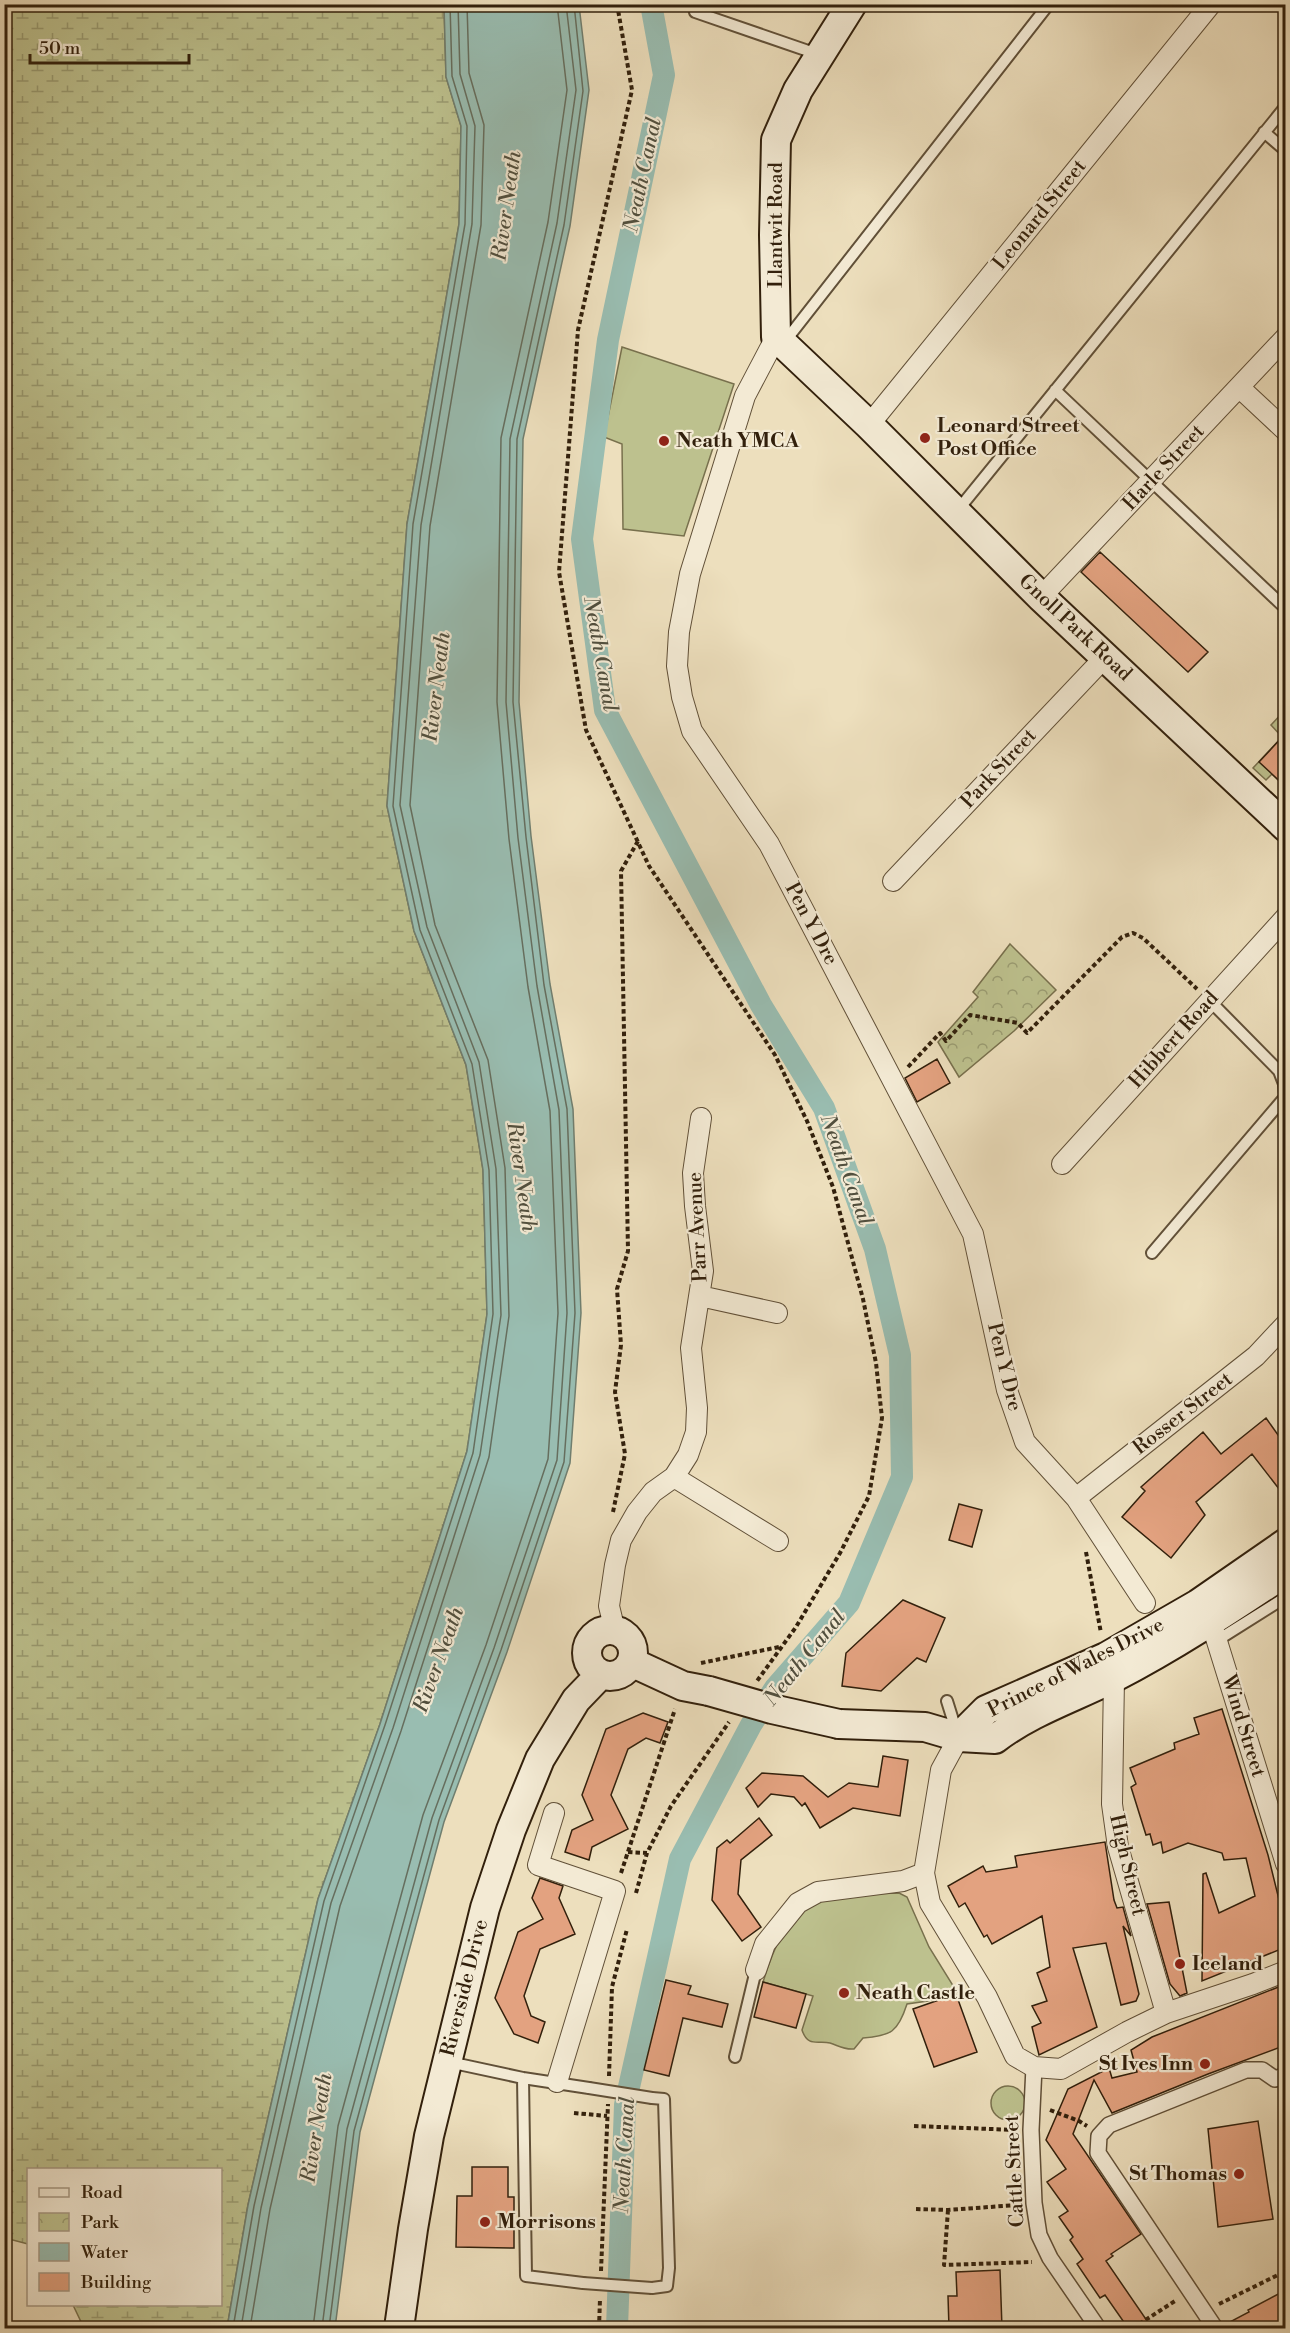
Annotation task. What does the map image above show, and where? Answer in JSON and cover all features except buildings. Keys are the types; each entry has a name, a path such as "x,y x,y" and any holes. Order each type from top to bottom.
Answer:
{"main road":[{"name":"Llantwit Road","path":"779,341 774,234 776,140 798,90 852,4"},
{"path":"779,341 869,425"},
{"name":"Gnoll Park Road","path":"869,425 1041,597 1286,826"},
{"name":"Prince of Wales Drive","path":"1110,1667 1286,1543"},
{"name":"Prince of Wales Drive","path":"959,1737 986,1710 1213,1632 1286,1572"},
{"path":"615,1631 628,1640 633,1654 631,1662 627,1668 615,1675 601,1674 590,1664 587,1657 590,1642 600,1632 615,1631"},
{"path":"631,1662 692,1686 772,1709 839,1724 925,1727 959,1737"},
{"name":"Riverside Drive","path":"399,2328 421,2182 446,2062 485,1908 511,1830 540,1759 576,1700 601,1674"}],"street":[{"name":"Leonard Street","path":"869,425 1211,4"},
{"name":"Harle Street","path":"1041,597 1286,337"},
{"name":"Pen Y Dre","path":"779,341 745,396 690,574 679,632 677,666 682,697 692,730 769,844 973,1234 1007,1390 1025,1442 1076,1498 1145,1603"},
{"path":"1240,388 1286,431"},
{"name":"Park Street","path":"893,881 1105,657"},
{"name":"Hibbert Road","path":"1062,1164 1286,917"},
{"name":"Parr Avenue","path":"615,1631 609,1606 621,1540 637,1512 653,1492 674,1477 688,1455 696,1432 697,1408 691,1348 703,1271 693,1173 701,1118"},
{"path":"700,1296 777,1313"},
{"name":"Rosser Street","path":"1076,1498 1256,1356 1286,1324"},
{"path":"674,1477 778,1541"},
{"name":"Wind Street","path":"1213,1632 1286,1864"},
{"name":"High Street","path":"1110,1667 1112,1804 1118,1847 1166,2013"},
{"path":"959,1737 940,1770 924,1873 930,1903 987,1997 1015,2056 1034,2067 1061,2069 1166,2013 1286,1971"},
{"path":"554,1813 538,1865 615,1891 557,2082"},
{"path":"756,1970 765,1944 798,1903 818,1892 903,1881 924,1873"},
{"name":"Cattle Street","path":"1034,2067 1031,2130 1034,2203 1039,2235 1050,2258 1098,2328"},
{"path":"1215,2328 1098,2153 1099,2136 1109,2124 1246,2070 1262,2070 1275,2079 1286,2076"}],"lane":[{"path":"693,4 695,12 820,55"},
{"path":"779,341 1049,4"},
{"path":"956,513 1286,106"},
{"path":"1264,132 1286,152"},
{"path":"1055,390 1282,605"},
{"path":"1152,1253 1285,1097 1284,1084 1279,1071 1210,1001"},
{"path":"1213,1632 1286,1597"},
{"path":"947,1701 959,1737"},
{"path":"735,2058 756,1970"},
{"path":"446,2062 523,2078 664,2100 669,2268 667,2286 652,2288 526,2276 523,2078"}],"path":[{"path":"612,1516 625,1454 615,1392 621,1345 617,1288 628,1251 621,872 638,841"},
{"path":"894,1083 940,1034 946,1041 970,1015 1018,1023 1027,1032 1122,937 1133,933 1143,938 1210,1001"},
{"path":"1084,1543 1110,1667"},
{"path":"615,1891 692,1686 688,1665 780,1647"},
{"path":"628,1852 647,1853"},
{"path":"1032,2104 1079,2121 1099,2136"},
{"path":"574,2113 607,2116"},
{"path":"914,2126 1031,2130"},
{"path":"916,2209 948,2210 1020,2205"},
{"path":"948,2210 944,2265 1035,2262 1050,2258"},
{"path":"1204,2312 1286,2271"},
{"path":"1133,2328 1180,2298"}],"green space":[{"path":"5,5 444,5 446,77 461,126 459,224 407,524 387,806 414,931 466,1065 483,1170 487,1314 467,1451 380,1724 318,1899 248,2205 227,2328 84,2328 73,2306 222,2306 222,2168 27,2168 27,2244 5,2238"},
{"name":"Neath YMCA","path":"622,347 734,384 684,536 623,529 622,444 604,437"},
{"path":"1285,710 1285,787 1272,774 1266,780 1253,768 1282,737 1271,725"},
{"path":"1010,944 1056,990 1014,1031 959,1077 938,1042 978,997 973,992"},
{"path":"899,1893 907,1897 929,1947 957,1992 928,2001 907,2004 897,2027 887,2034 863,2038 854,2049 810,2041 804,2036 802,2030 813,1996 763,1982 782,1934 798,1914 819,1899 847,1894"},
{"path":"1008,2086 1020,2091 1025,2103 1020,2115 1008,2120 996,2115 991,2103 996,2091"}],"water":[{"name":"River Neath","path":"444,5 579,5 589,90 570,226 523,439 519,702 531,836 550,984 573,1109 581,1313 570,1463 507,1652 444,1822 360,2132 335,2328 227,2328 248,2205 318,1899 380,1724 467,1451 487,1314 483,1170 466,1065 414,931 387,806 407,524 459,224 461,126 446,77"}],"waterway":[{"name":"Neath Canal","path":"617,2328 625,2105 680,1859 751,1725 775,1688 849,1603 902,1477 900,1355 875,1249 824,1108 761,1005 605,710 582,539 608,340 664,75 651,4"}],"place":[{"name":"Leonard Street Post Office","path":"925,438"},
{"name":"Neath YMCA","path":"664,441"},
{"name":"Iceland","path":"1180,1964"},
{"name":"Neath Castle","path":"844,1993"},
{"name":"St Ives Inn","path":"1205,2064"},
{"name":"St Thomas","path":"1239,2174"},
{"name":"Morrisons","path":"485,2222"}]}
